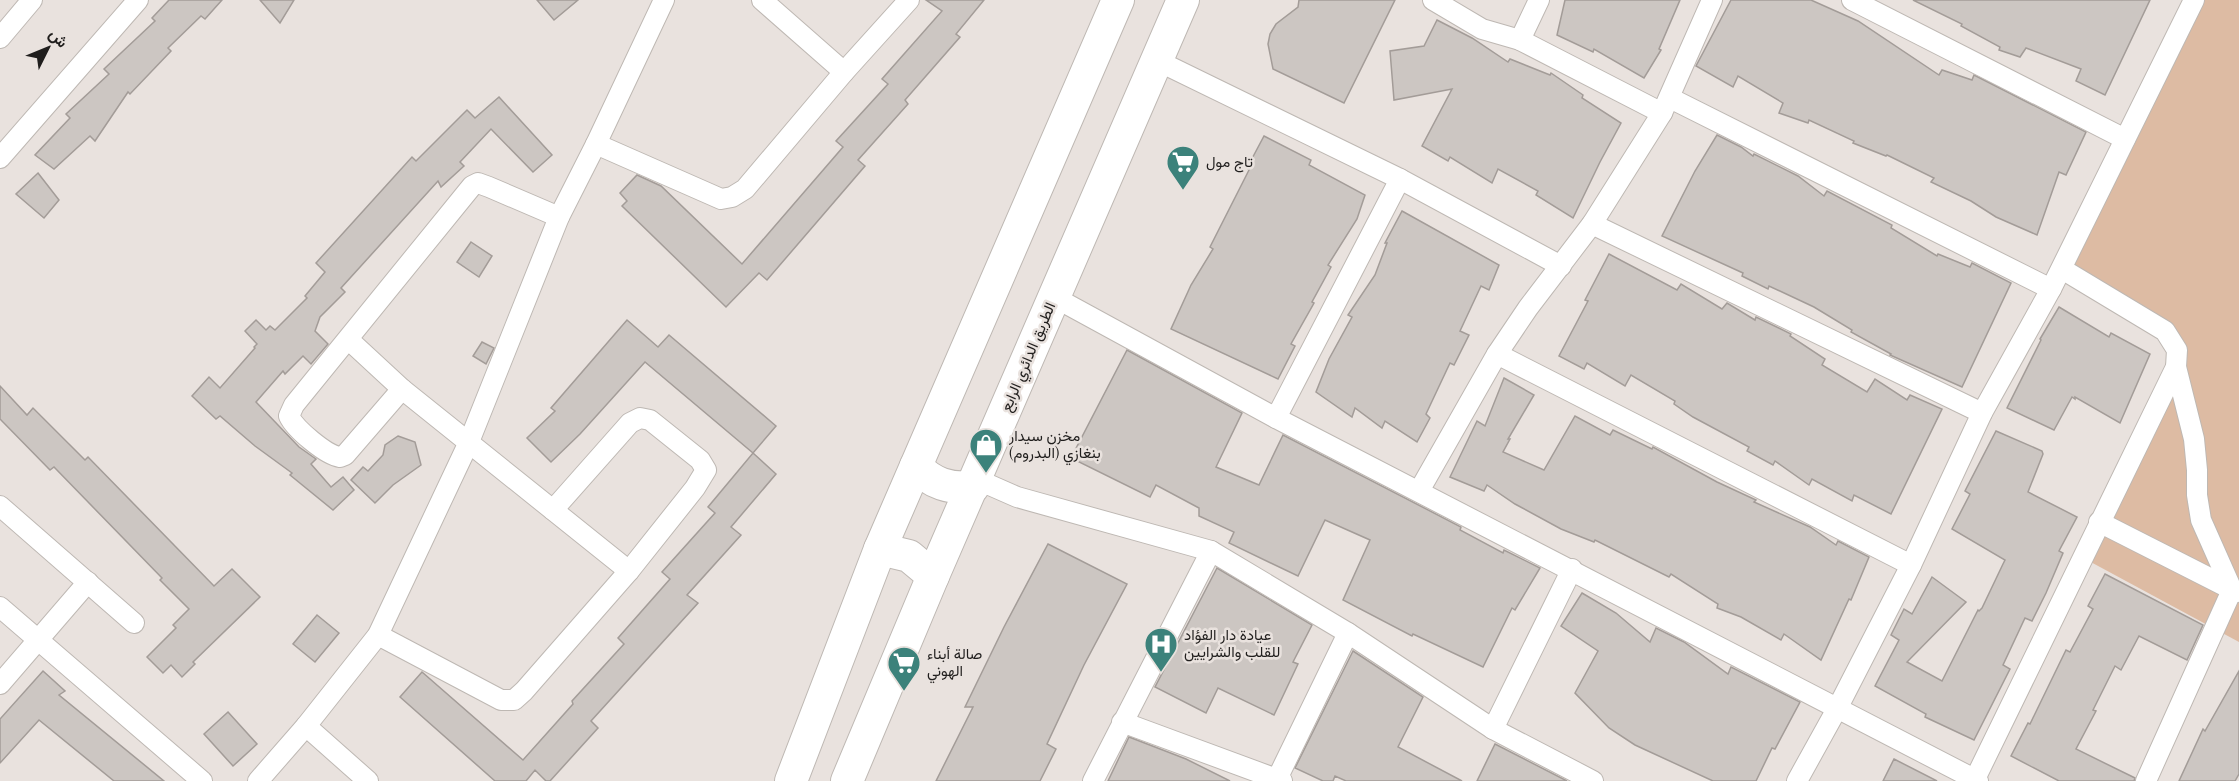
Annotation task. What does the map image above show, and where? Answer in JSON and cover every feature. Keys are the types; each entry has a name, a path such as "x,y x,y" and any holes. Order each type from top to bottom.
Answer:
{"main road":[{"path":"790,781 880,549 1118,0"},
{"name":"الطريق الدائري الرابع","path":"847,781 933,576 1183,0"},
{"path":"916,466 923,474 941,485 952,488 974,483"},
{"path":"880,549 909,556 933,576"}],"street":[{"path":"0,38 32,0"},
{"path":"0,158 138,0"},
{"path":"258,781 306,726 378,635 469,442 559,216 664,0"},
{"path":"762,0 786,7 844,72"},
{"path":"596,144 727,199 745,189 844,72 909,0"},
{"path":"1433,0 1482,29 1520,40 1666,105 2051,289"},
{"path":"1520,40 1539,0"},
{"path":"1419,490 1497,354 1528,308 1592,224 1666,105 1712,0"},
{"path":"1852,0 2125,139"},
{"path":"1797,781 1911,565 1982,413 2051,289 2194,0"},
{"path":"1158,61 1400,178 1561,266"},
{"path":"1276,418 1400,178"},
{"path":"402,389 345,455 340,457 327,452 294,425 289,416 292,409 466,190 475,183 559,216"},
{"path":"1592,224 1982,413"},
{"path":"2061,269 2165,331 2177,350 2176,367 2194,440 2198,470 2197,495 2201,520 2236,591"},
{"path":"1054,297 1276,418 1976,780 2176,367"},
{"path":"349,340 402,389 629,571"},
{"path":"1497,354 1911,565"},
{"path":"378,635 501,700 514,700 629,571 700,481 706,470 700,460 650,420 640,418 630,423 553,510"},
{"path":"974,483 1211,551 1348,633 1493,729 1593,781"},
{"path":"0,506 134,623"},
{"path":"2099,522 2236,591"},
{"path":"1093,781 1211,551"},
{"path":"1493,729 1572,570"},
{"path":"0,684 88,582"},
{"path":"2146,781 2236,591"},
{"path":"0,607 202,781"},
{"path":"1122,722 1278,780 1348,633"},
{"path":"306,726 368,781"}],"shaded area":[{"path":"2195,0 2239,0 2239,642 2087,560 2179,349 2064,268"}],"building":[{"path":"169,0 222,0 205,19 201,16 168,48 171,51 130,94 128,92 95,141 90,136 54,169 35,155 70,118 66,114 109,74 104,69 155,21 152,18"},
{"path":"260,0 294,0 280,23"},
{"path":"537,0 578,0 554,20"},
{"path":"926,0 984,0 956,34 960,37 905,100 908,104 858,160 865,166 767,280 759,273 726,307 622,206 627,201 620,193 637,175 661,186 742,264 843,147 836,141 888,84 882,79 942,11"},
{"path":"1299,0 1395,0 1344,103 1273,69 1268,44 1270,34 1276,24 1298,7"},
{"path":"1565,0 1680,0 1659,49 1661,50 1644,78 1594,49 1593,52 1557,35"},
{"path":"1731,0 1811,0 1858,21 1939,75 1942,70 1972,80 1974,75 2086,132 2066,175 2059,172 2037,235 1996,217 1971,201 1931,182 1934,178 1887,155 1853,143 1854,141 1809,120 1808,123 1779,113 1783,103 1738,76 1733,87 1696,66"},
{"path":"1913,0 2150,0 2105,95 2076,81 2081,69 2026,48 2020,57 1999,50 2000,47 1961,26 1962,24"},
{"path":"1437,20 1472,38 1508,62 1510,59 1550,75 1551,73 1583,95 1582,98 1621,123 1573,218 1536,195 1538,191 1498,169 1492,183 1450,157 1448,161 1422,146 1452,89 1394,100 1390,51 1424,46"},
{"path":"499,97 552,155 533,172 491,129 460,162 464,166 441,187 438,181 341,288 345,292 320,317 315,331 328,344 311,364 303,356 285,374 283,371 256,402 299,447 316,459 311,464 331,487 343,477 354,490 333,510 290,475 292,473 220,416 216,419 192,396 209,377 220,388 255,348 257,344 245,331 256,320 266,330 270,326 275,330 307,298 305,296 325,272 316,263 412,157 416,161 467,110 475,118"},
{"path":"1717,135 1753,156 1754,154 1798,176 1824,196 1827,191 1892,225 1891,228 1937,256 1938,254 1970,267 1972,263 2011,283 1962,387 1890,355 1814,307 1769,286 1768,289 1742,276 1743,273 1662,236 1695,171"},
{"path":"1264,136 1311,160 1309,165 1365,195 1357,219 1328,265 1331,267 1291,344 1295,346 1278,379 1171,329 1191,285 1213,249 1210,247"},
{"path":"38,173 59,200 44,218 16,194"},
{"path":"1402,211 1499,265 1489,290 1481,286 1460,331 1469,335 1454,365 1450,363 1426,414 1430,418 1417,442 1385,421 1382,428 1355,408 1352,417 1316,392 1329,359 1352,317 1348,315 1375,275 1387,243 1385,243"},
{"path":"471,242 492,256 479,277 457,262"},
{"path":"1609,254 1677,290 1681,284 1722,309 1727,303 1755,320 1756,317 1791,334 1790,336 1825,359 1822,365 1867,392 1875,379 1907,400 1910,395 1942,409 1891,514 1854,495 1852,501 1812,479 1809,485 1775,461 1773,465 1747,451 1749,447 1693,417 1674,404 1675,401 1631,375 1625,386 1587,363 1584,369 1559,356 1588,301 1585,300"},
{"path":"2059,307 2109,337 2111,333 2150,354 2120,423 2075,397 2075,399 2072,397 2054,430 2007,408 2040,339"},
{"path":"627,320 658,347 669,335 776,426 753,453 645,362 580,434 551,462 527,438 555,411 551,408"},
{"path":"482,342 494,348 486,364 473,356"},
{"path":"1127,350 1242,413 1216,467 1259,485 1283,435 1461,527 1460,530 1503,553 1504,550 1540,568 1515,610 1512,608 1483,667 1413,634 1412,636 1343,600 1370,540 1325,520 1298,576 1229,543 1234,532 1199,516 1199,508 1156,485 1150,497 1071,458"},
{"path":"1504,378 1534,395 1508,439 1510,439 1503,452 1544,470 1575,416 1610,435 1613,430 1652,449 1653,447 1717,482 1756,500 1754,502 1810,527 1836,545 1838,541 1869,557 1851,600 1849,599 1821,660 1784,634 1781,640 1741,617 1717,608 1718,604 1671,574 1669,577 1595,540 1594,542 1561,529 1515,504 1487,485 1484,491 1450,477 1477,421 1485,426"},
{"path":"0,386 27,415 33,408 85,460 88,457 214,586 232,569 260,597 193,662 195,664 182,677 171,665 163,673 147,657 176,628 173,625 189,609 54,467 50,470 0,419"},
{"path":"1996,431 2042,451 2043,454 2028,492 2077,517 2059,551 2063,553 2032,621 2025,618 2003,665 2010,669 1974,740 1925,717 1926,714 1875,686 1899,640 1891,635 1904,609 1912,614 1932,577 1966,602 1907,662 1942,681 2005,560 1952,529 1970,494 1965,491"},
{"path":"398,436 415,442 421,465 393,485 375,503 351,480 363,467 368,471 383,455 385,445"},
{"path":"753,453 776,474 731,527 741,535 687,595 698,603 591,721 598,728 550,781 546,781 535,770 526,781 495,781 400,697 422,672 523,760 624,644 618,638 670,579 662,572 715,513 708,507"},
{"path":"1048,544 1127,584 1084,665 1047,744 1056,749 1040,781 936,781 973,707 965,707"},
{"path":"1217,568 1312,625 1293,662 1298,664 1274,715 1218,688 1206,713 1155,687"},
{"path":"2105,574 2203,625 2187,660 2139,636 2121,670 2115,666 2093,710 2096,711 2076,749 2135,778 2134,781 2059,781 2011,756 2028,723 2030,724 2066,650 2070,652 2093,609 2088,606"},
{"path":"1582,593 1616,613 1650,642 1656,628 1684,642 1728,674 1731,667 1800,702 1775,749 1772,748 1756,781 1713,781 1635,745 1609,728 1575,693 1598,651 1561,626"},
{"path":"317,615 339,633 315,662 293,644"},
{"path":"1353,651 1423,697 1398,747 1462,781 1346,781 1335,776 1333,781 1323,781 1295,768"},
{"path":"43,671 65,691 59,695 164,781 114,781 39,720 0,763 0,719"},
{"path":"2239,671 2239,774 2235,781 2179,781 2203,729 2205,731"},
{"path":"228,712 257,744 233,766 204,734"},
{"path":"1129,737 1186,759 1230,781 1108,781"},
{"path":"1495,744 1567,781 1477,781"},
{"path":"1894,759 1937,781 1883,781"}],"place":[{"name":"تاج مول","path":"1183,191"},
{"name":"مخزن سيدار بنغازي (البدروم)","path":"986,474"},
{"name":"عيادة دار الفؤاد للقلب والشرايين","path":"1161,673"},
{"name":"صالة أبناء الهوني","path":"904,692"}]}
